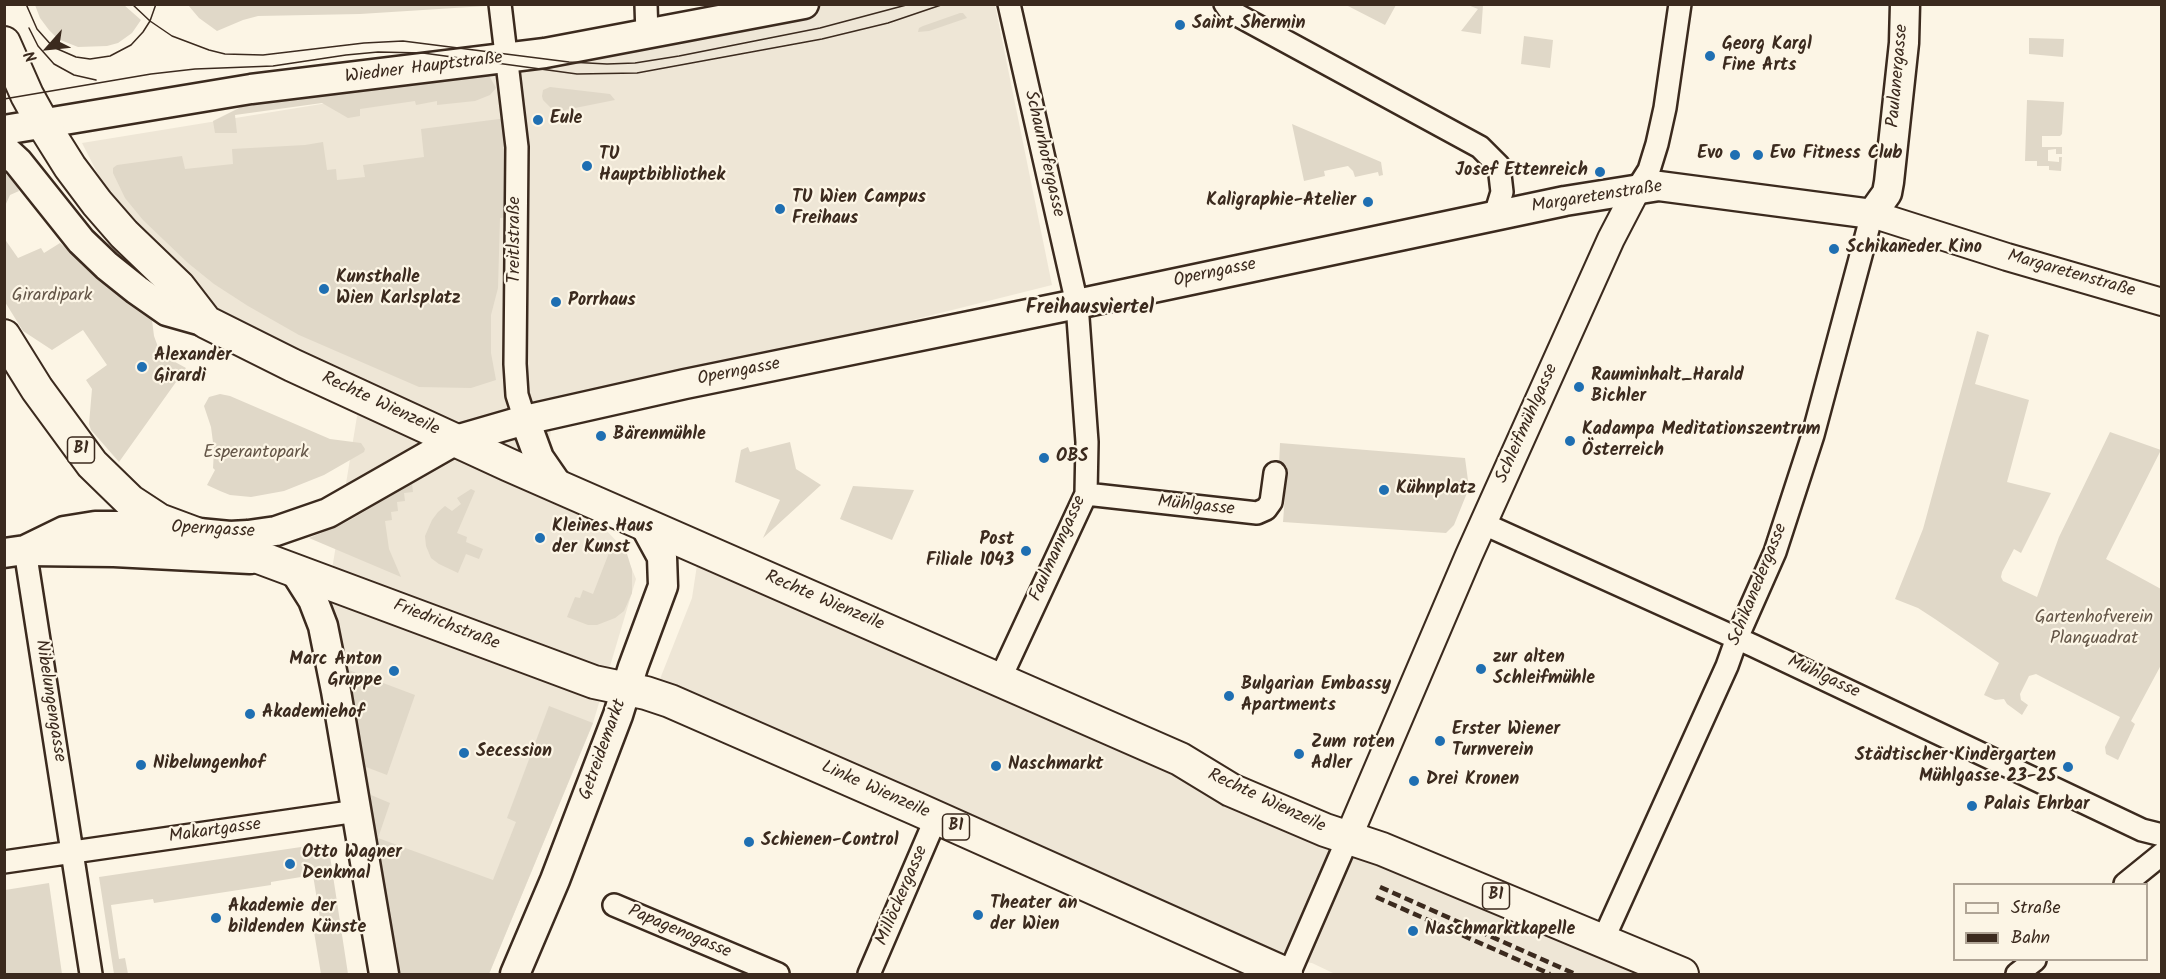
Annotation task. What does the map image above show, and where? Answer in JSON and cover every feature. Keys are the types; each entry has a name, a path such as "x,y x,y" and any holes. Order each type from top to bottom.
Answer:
{"main road":[{"name":"Wiedner Hauptstraße","path":"4,130 251,89 506,59 647,35 804,4"},
{"name":"Paulanergasse","path":"1872,214 1887,193 1889,182 1904,44 1905,4"},
{"name":"B1","path":"4,43 27,95 43,124"},
{"name":"Rechte Wienzeile","path":"43,124 70,167 97,203 124,234 179,287 206,322 292,365 559,487 1180,759 1232,790 1325,830 1390,852 1682,975"},
{"path":"4,149 31,178 63,220 107,266 166,311 206,322"},
{"name":"Margaretenstraße","path":"1495,215 1659,186 1872,214"},
{"name":"Operngasse","path":"15,552 64,531 95,526 182,530 230,536 266,534 328,513 456,440 525,420 685,384 1495,215"},
{"name":"Friedrichstraße","path":"4,336 37,389 92,464 137,506 159,520 594,682 626,689"},
{"path":"525,420 539,458 559,487"},
{"name":"Getreidemarkt","path":"515,975 555,880 663,586 662,557 644,524"},
{"name":"Friedrichstraße","path":"15,552 114,552 280,565"},
{"path":"280,565 314,600 323,626 384,975"},
{"name":"Linke Wienzeile","path":"626,689 670,701 1287,975"}],"street":[{"name":"Treitlstraße","path":"500,4 517,147 515,364 518,395 525,420"},
{"path":"646,4 647,35"},
{"name":"Schaurhofergasse","path":"1009,4 1077,304"},
{"path":"1225,4 1230,11 1480,147 1499,166 1502,192 1495,215"},
{"name":"Schleifmühlgasse","path":"1348,838 1611,239 1649,170 1665,108 1680,4"},
{"name":"Margaretenstraße","path":"1872,214 2007,257 2162,302"},
{"name":"Schikanedergasse","path":"1603,940 1727,666 1775,552 1813,435 1872,214"},
{"name":"Faulmanngasse","path":"1000,679 1086,494 1088,442 1077,304"},
{"name":"Mühlgasse","path":"1086,494 1257,513 1266,509 1271,502 1275,473"},
{"name":"Mühlgasse","path":"1484,524 1737,638 2142,830 2162,834"},
{"name":"Nibelungengasse","path":"15,552 72,852 91,975"},
{"name":"Makartgasse","path":"4,862 357,811"},
{"name":"Millöckergasse","path":"869,975 936,818"},
{"path":"1287,975 1348,838"},
{"path":"2127,883 2162,854"},
{"name":"Papagenogasse","path":"614,905 778,975"},
{"path":"2017,975 2034,961"}],"shaded area":[{"path":"825,5 995,5 1052,285 553,410 547,468 623,548 636,579 593,723 489,974 395,974 346,669 328,594 359,404 202,308 121,219 82,143 628,54"},
{"name":"Naschmarkt","path":"700,545 1664,974 1335,974 1312,963 1289,961 658,684 692,598"}],"green space":[{"path":"1396,4 1385,25 1346,5"},
{"path":"35,5 124,5 141,20 132,33 118,43 107,46 78,47 58,39 40,18"},
{"path":"188,5 486,5 360,14 258,16 217,31 199,18"},
{"path":"1468,5 1483,5 1481,34 1461,31 1478,9"},
{"path":"960,13 967,18 929,31 918,32 923,26"},
{"path":"1524,36 1553,40 1550,68 1521,64"},
{"path":"2029,38 2064,39 2063,57 2029,54"},
{"path":"487,72 496,88 490,95 475,101 437,105 437,101 416,105 415,101 360,109 360,116 348,118 322,103 235,115 237,133 215,133 213,121 241,107"},
{"path":"550,87 610,94 615,100 555,112 542,96 543,90"},
{"path":"2027,100 2064,102 2062,134 2042,136 2042,147 2062,147 2062,154 2056,154 2056,149 2048,150 2048,161 2059,162 2059,157 2062,157 2061,171 2049,170 2049,166 2037,166 2037,161 2025,161"},
{"path":"507,118 509,217 500,218 498,288 491,315 491,353 496,380 471,388 419,387 299,335 248,306 214,284 188,263 143,220 125,198 113,173 113,168 117,165 182,156 185,169 233,164 232,149 323,142 327,170 336,169 337,180 365,177 363,165 424,157 421,129"},
{"path":"1292,124 1381,162 1383,175 1379,176 1378,172 1355,177 1348,166 1324,171 1325,176 1304,181"},
{"path":"5,173 19,191 10,195 5,206"},
{"name":"Girardipark","path":"4,238 18,258 41,248 44,253 60,243 117,294 152,320 158,347 166,357 186,368 119,462 91,430 89,424 92,389 86,380 107,365 83,330 52,350 23,331 5,302"},
{"name":"Gartenhofverein Planquadrat","path":"1977,331 1989,335 1975,384 2029,400 2007,482 2051,493 2021,553 2014,549 2002,572 2003,581 2037,597 2059,537 2110,432 2161,450 2106,559 2161,589 2161,665 2131,721 2135,724 2118,760 2106,754 2105,747 2120,717 2036,674 2029,676 2020,694 2021,700 2028,705 2022,715 2004,699 1995,700 1984,695 1999,663 1918,608 1895,599 1923,529"},
{"name":"Esperantopark","path":"220,394 230,396 330,439 361,443 365,449 364,452 324,475 284,491 251,497 230,495 220,491 207,485 215,470 213,468 214,450 211,427 204,406 209,397"},
{"path":"790,442 796,469 821,485 763,538 780,500 735,482 741,450 748,447 750,452"},
{"path":"1280,443 1465,458 1469,488 1454,525 1446,533 1283,522 1287,467 1279,466"},
{"path":"412,483 413,492 404,493 405,501 397,502 398,511 391,512 392,520 385,521 389,549 401,577 309,538 347,522"},
{"path":"853,486 914,490 892,540 840,519"},
{"path":"471,489 475,491 457,533 467,537 466,542 483,549 479,559 466,554 458,573 431,558 425,536 438,512 445,506 452,511 461,504 457,498"},
{"path":"612,545 627,554 632,570 632,593 624,611 615,618 597,625 588,625 567,617 575,597 580,598 583,590 593,594"},
{"path":"346,669 415,695 387,775 366,767 371,795 390,803 378,838 493,880 516,822 507,818 549,706 593,723 489,974 395,974"},
{"path":"328,843 348,974 321,974 314,932 322,931 313,875 271,882 271,885 154,903 153,899 111,905 119,959 125,958 128,974 114,974 99,877"},
{"path":"49,883 62,974 5,974 5,890"}],"tram line":[{"path":"26,4 37,29 53,47 76,57 90,59 110,56 131,45 150,21 156,4"},
{"path":"132,4 150,21 172,36 225,54 263,55 364,43 403,41 569,62 607,64 635,63 679,56 820,28 910,4"},
{"path":"4,99 151,74 195,69 273,66 378,52 423,53 577,74 637,73 822,39 888,23 944,4"},
{"path":"29,28 38,46 54,64 74,75 96,80"}],"railway":[{"path":"1380,887 1575,974"},
{"path":"1376,897 1550,974"}],"place":[{"name":"Saint Shermin","path":"1180,25"},
{"name":"Georg Kargl Fine Arts","path":"1710,56"},
{"name":"Eule","path":"538,120"},
{"name":"Evo","path":"1735,155"},
{"name":"Evo Fitness Club","path":"1758,155"},
{"name":"TU Hauptbibliothek","path":"587,166"},
{"name":"Josef Ettenreich","path":"1600,172"},
{"name":"Kaligraphie-Atelier","path":"1368,202"},
{"name":"TU Wien Campus Freihaus","path":"780,209"},
{"name":"Schikaneder Kino","path":"1834,249"},
{"name":"Kunsthalle Wien Karlsplatz","path":"324,289"},
{"name":"Porrhaus","path":"556,302"},
{"name":"Alexander Girardi","path":"142,367"},
{"name":"Rauminhalt_Harald Bichler","path":"1579,387"},
{"name":"Bärenmühle","path":"601,436"},
{"name":"Kadampa Meditationszentrum Österreich","path":"1570,441"},
{"name":"OBS","path":"1044,458"},
{"name":"Kühnplatz","path":"1384,490"},
{"name":"Kleines Haus der Kunst","path":"540,538"},
{"name":"Post Filiale 1043","path":"1026,551"},
{"name":"zur alten Schleifmühle","path":"1481,669"},
{"name":"Marc Anton Gruppe","path":"394,671"},
{"name":"Bulgarian Embassy Apartments","path":"1229,696"},
{"name":"Akademiehof","path":"250,714"},
{"name":"Erster Wiener Turnverein","path":"1440,741"},
{"name":"Secession","path":"464,753"},
{"name":"Zum roten Adler","path":"1299,754"},
{"name":"Nibelungenhof","path":"141,765"},
{"name":"Naschmarkt","path":"996,766"},
{"name":"Städtischer Kindergarten Mühlgasse 23-25","path":"2068,767"},
{"name":"Drei Kronen","path":"1414,781"},
{"name":"Palais Ehrbar","path":"1972,806"},
{"name":"Schienen-Control","path":"749,842"},
{"name":"Otto Wagner Denkmal","path":"290,864"},
{"name":"Theater an der Wien","path":"978,915"},
{"name":"Akademie der bildenden Künste","path":"216,918"},
{"name":"Naschmarktkapelle","path":"1413,931"}],"district":[{"name":"Freihausviertel","path":"1090,310"}]}
